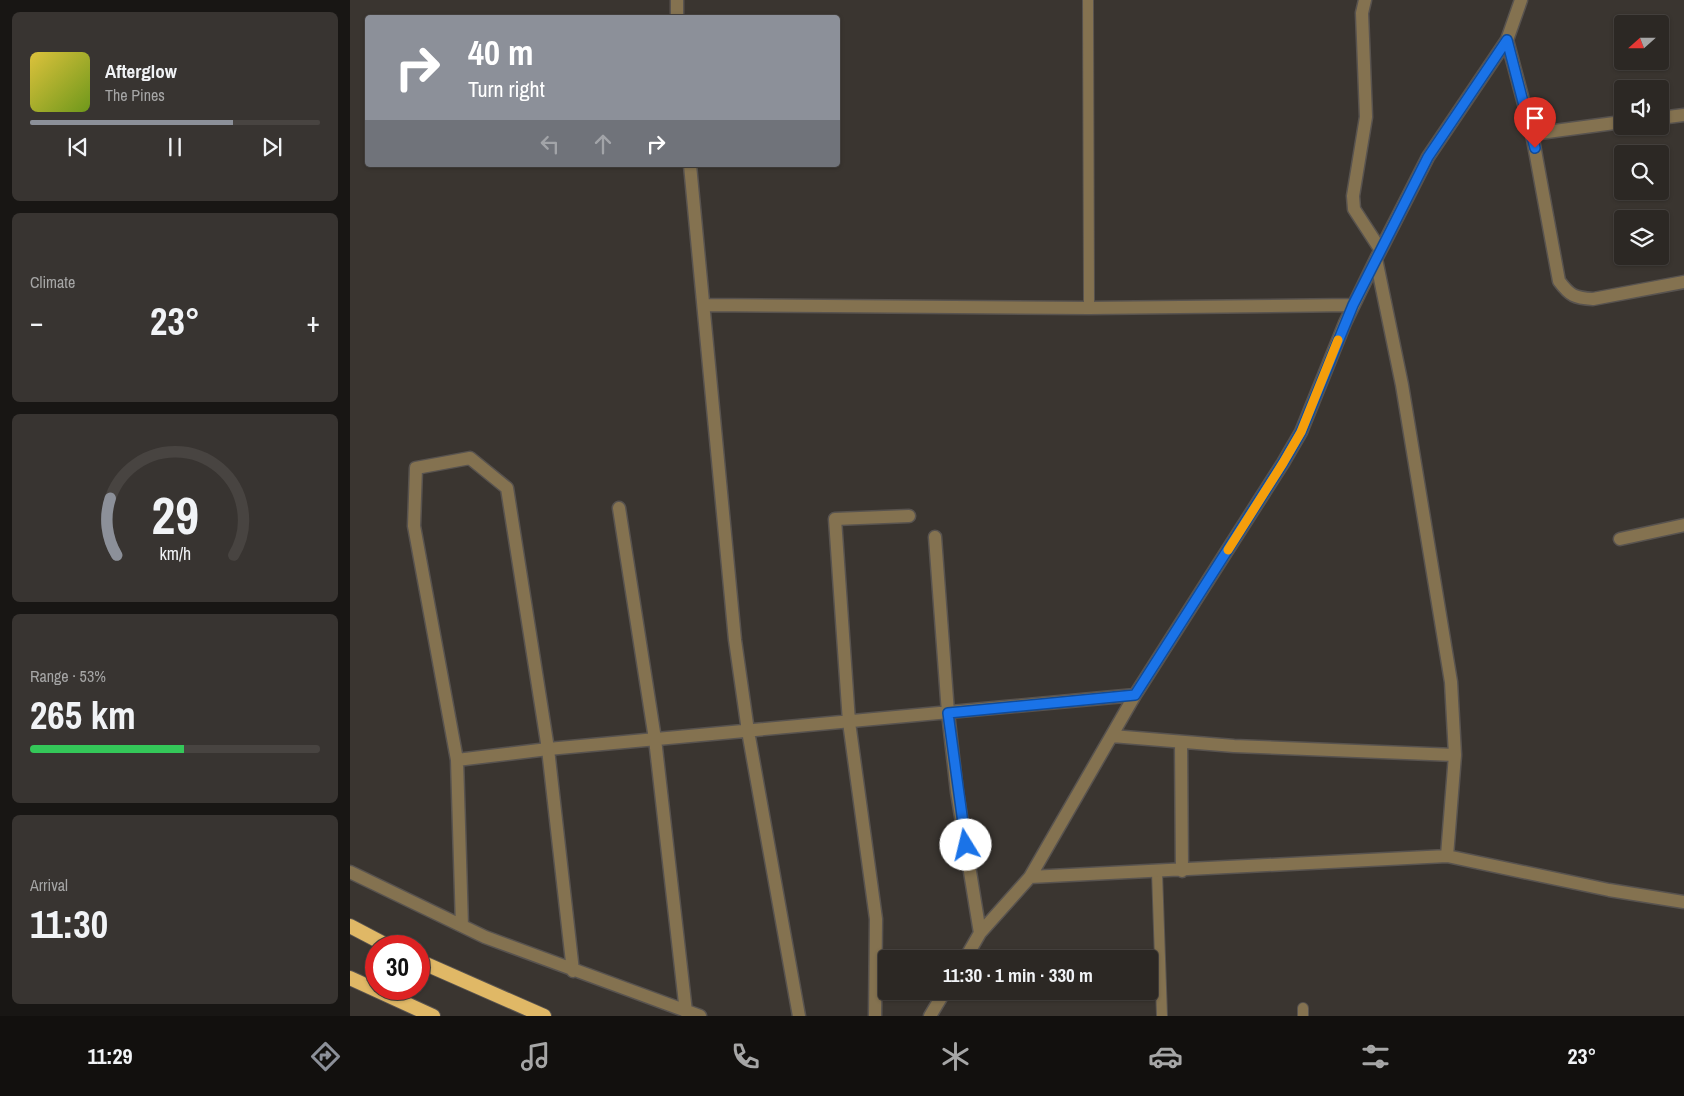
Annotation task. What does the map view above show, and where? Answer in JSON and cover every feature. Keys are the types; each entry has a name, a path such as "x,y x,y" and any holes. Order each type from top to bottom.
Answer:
{"highway":[{"path":"350,926 367,935"},
{"path":"430,966 544,1016"},
{"path":"350,978 433,1016"}],"street":[{"path":"677,0 678,15"},
{"path":"1365,0 1362,13 1366,117 1353,196 1354,209 1378,254 1402,385 1451,682 1455,755 1447,856"},
{"path":"970,950 980,933 1030,877 1135,695 1301,432 1353,305 1378,254 1428,157 1507,40 1521,0"},
{"path":"1507,40 1532,134 1559,281 1568,294 1593,299 1684,282"},
{"path":"1669,117 1684,115"},
{"path":"1532,134 1614,123"},
{"path":"690,167 735,640 748,731 799,1016"},
{"path":"704,305 1089,308 1353,305"},
{"path":"462,926 457,760 414,526 416,468 470,458 507,488 548,749 573,970"},
{"path":"619,508 655,739 686,1012"},
{"path":"875,1016 876,919 849,722 835,519 909,516"},
{"path":"1620,539 1684,525"},
{"path":"935,537 948,713 957,792 980,933"},
{"path":"457,760 548,749 1135,695"},
{"path":"1112,736 1234,746 1455,755"},
{"path":"1181,742 1182,870"},
{"path":"1030,877 1447,856 1609,890 1684,902"},
{"path":"350,872 485,937 700,1016"},
{"path":"930,1016 940,1000"}],"lane":[{"path":"1088,0 1089,308"},
{"path":"1157,872 1162,1016"}],"slow traffic":[{"path":"1228,550 1301,432 1338,340"}],"route":[{"path":"966,845 957,792 948,713 1135,695 1301,432 1353,305 1428,157 1507,40 1535,148"}]}
